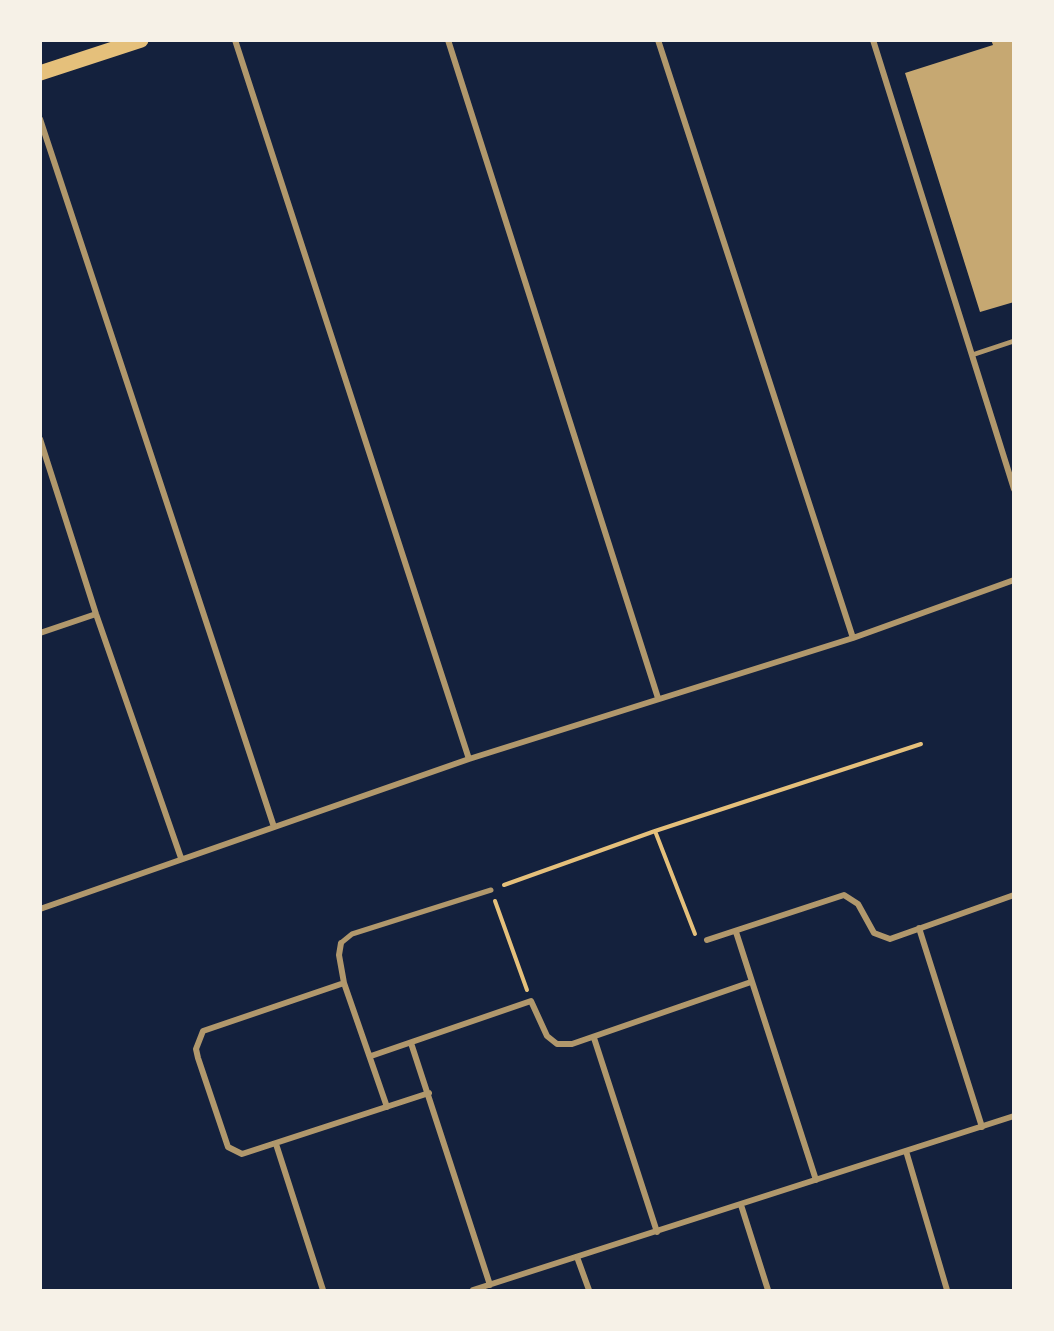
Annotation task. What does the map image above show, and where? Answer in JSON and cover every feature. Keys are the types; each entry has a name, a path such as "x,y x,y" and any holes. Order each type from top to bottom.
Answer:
{"main road":[{"path":"40,73 141,40"}],"street":[{"path":"235,40 469,759"},
{"path":"448,40 658,698"},
{"path":"658,40 853,638"},
{"path":"873,40 1014,489"},
{"path":"40,119 274,827"},
{"path":"40,439 96,614 181,858"},
{"path":"40,909 469,759 853,638 1014,580"},
{"path":"40,633 96,614"},
{"path":"387,1107 344,983 339,955 341,943 352,934 491,890"},
{"path":"707,940 844,895 852,898 858,904 874,933 882,938 890,939 1014,895"},
{"path":"919,928 982,1127"},
{"path":"736,932 816,1180"},
{"path":"370,1056 531,1001 542,1028 557,1044 572,1044 751,982"},
{"path":"344,983 210,1027 199,1038 198,1058 228,1147 237,1154 242,1154 429,1093"},
{"path":"594,1038 657,1232"},
{"path":"411,1043 490,1285"},
{"path":"473,1290 1014,1116"},
{"path":"276,1144 323,1290"},
{"path":"906,1151 947,1290"},
{"path":"741,1205 768,1290"},
{"path":"577,1257 588,1290"}],"lane":[{"path":"972,355 1014,341"}],"path":[{"path":"531,1001 491,890 655,831 921,744"},
{"path":"655,831 689,924 697,936 707,940"}],"building":[{"path":"991,40 1014,40 1014,302 980,312 905,73 993,45"}]}
